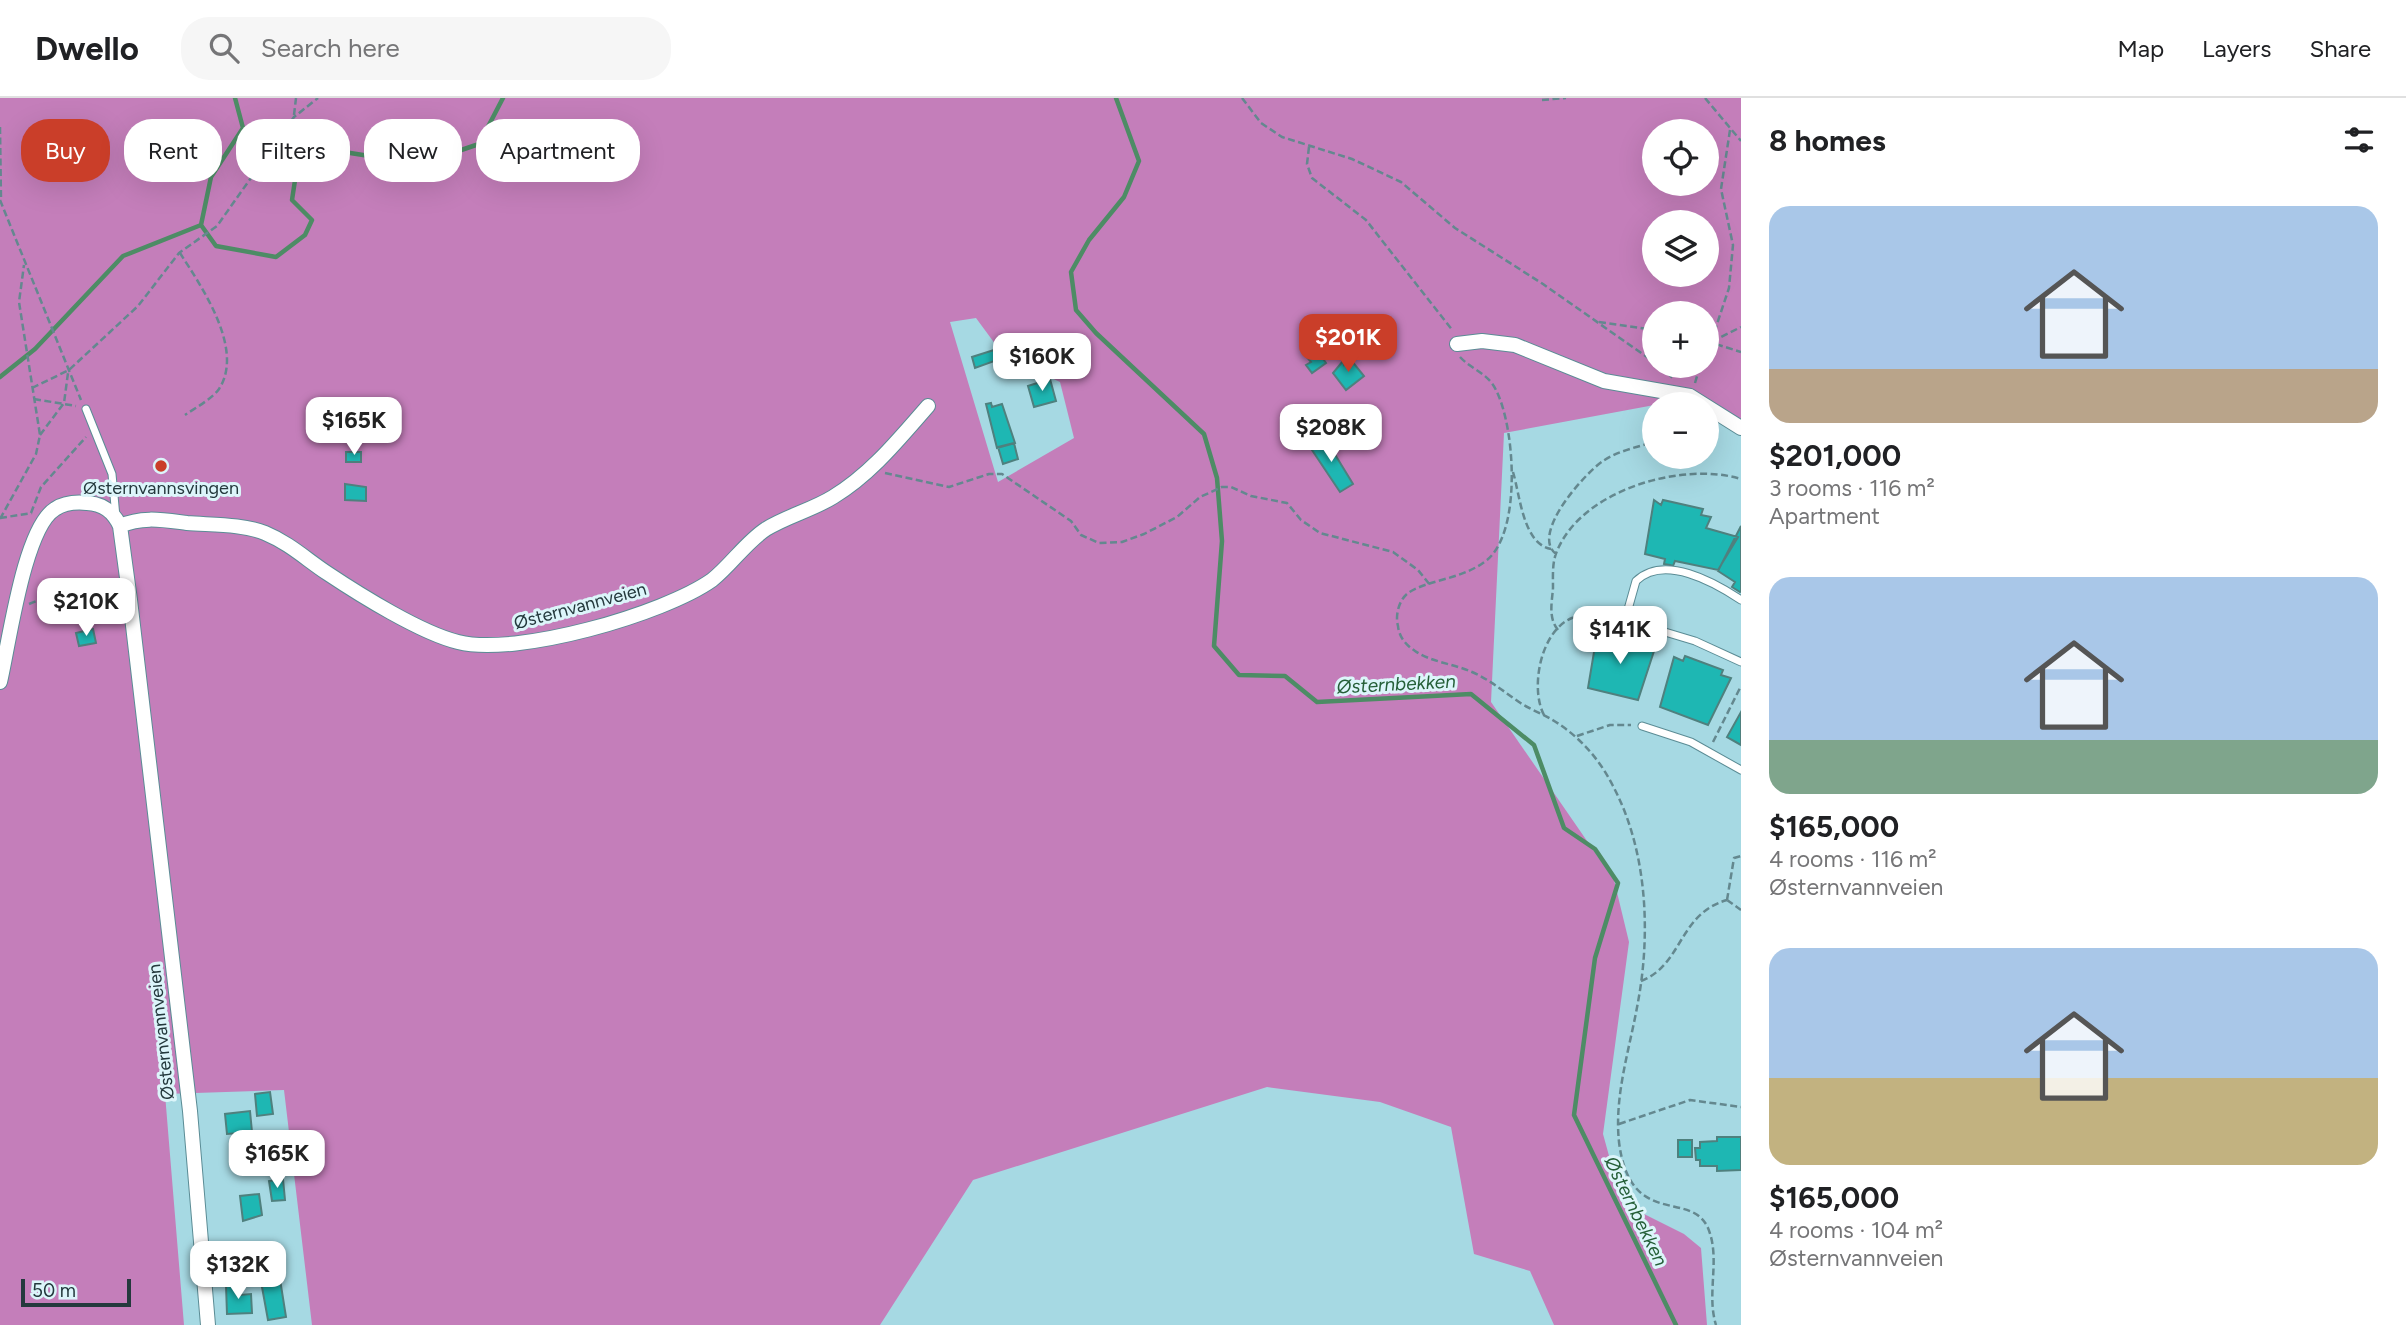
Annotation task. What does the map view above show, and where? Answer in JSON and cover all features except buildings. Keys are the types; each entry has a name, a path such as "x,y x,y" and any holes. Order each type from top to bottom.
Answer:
{"street":[{"path":"1457,344 1482,341 1508,344 1534,351 1604,381 1667,392"},
{"name":"Østernvannveien","path":"208,1325 187,1084 130,600 118,522 145,519 263,531 295,548 327,573 421,628 459,642 502,646 547,639 637,614 685,596 712,579 764,531 833,498 868,471 928,406"},
{"path":"1719,414 1741,428"},
{"path":"0,682 30,544 41,522 55,508 88,503 103,506 118,522"}],"lane":[{"path":"86,409 111,474 118,522"},
{"path":"1741,600 1699,578 1658,570 1636,581 1625,620 1695,641 1741,662"},
{"path":"1642,726 1708,751 1741,770"}],"path":[{"path":"294,117 296,98"},
{"path":"33,388 69,370 138,306 179,253 217,226 294,117 318,98"},
{"path":"1242,98 1269,129 1309,147 1352,159 1401,182 1455,228 1543,284 1642,354"},
{"path":"1542,100 1566,98"},
{"path":"1705,98 1741,141"},
{"path":"0,127 0,201 24,265 86,409"},
{"path":"1719,315 1729,288 1733,245 1721,189 1730,130"},
{"path":"1309,147 1307,164 1312,178 1366,220 1448,323 1460,358 1486,376 1495,388 1513,472 1531,534 1541,547 1551,549 1556,554"},
{"path":"179,253 214,306 224,340 225,376 218,391 184,415"},
{"path":"0,518 36,454 40,435 19,302 24,265"},
{"path":"1595,321 1642,328"},
{"path":"1719,337 1741,327"},
{"path":"1719,345 1741,352"},
{"path":"40,435 64,403 69,370"},
{"path":"33,398 86,409"},
{"path":"30,544 31,513 41,487 94,430"},
{"path":"1551,549 1556,516 1590,473 1612,456 1642,446"},
{"path":"868,471 949,487 989,474 1002,474 1071,521 1081,536 1099,543 1122,542 1164,525 1210,491 1222,487 1287,503 1301,520 1320,533 1393,552 1418,570 1430,586"},
{"path":"1513,472 1505,533 1500,547 1472,570 1407,594 1399,606 1398,626 1407,645 1418,653 1486,679 1577,737 1612,782 1634,836 1642,883 1641,981 1622,1081 1619,1124 1621,1152 1632,1185 1652,1200 1698,1216 1709,1230 1714,1266 1710,1300 1716,1325"},
{"path":"1558,630 1551,611 1556,554 1569,532 1591,510 1643,483 1696,472 1741,478"},
{"path":"0,518 55,508"},
{"path":"16,609 55,593 67,592 99,593 130,600"},
{"path":"1544,715 1538,702 1536,685 1542,661 1558,630 1574,617 1608,616"},
{"path":"1708,751 1741,686"},
{"path":"1577,737 1610,724 1642,726"},
{"path":"1727,900 1734,858 1741,856"},
{"path":"1641,981 1662,968 1694,918 1711,905 1727,900"},
{"path":"1727,900 1741,909"},
{"path":"1619,1124 1690,1100 1741,1107"}],"shaded area":[{"path":"0,98 1741,98 1741,425 1719,413 1719,392 1642,392 1642,407 1504,433 1491,702 1614,880 1629,942 1603,1134 1622,1203 1684,1234 1701,1248 1707,1325 1554,1325 1530,1271 1474,1254 1451,1127 1380,1102 1267,1087 973,1180 880,1325 312,1325 284,1090 165,1094 184,1325 0,1325","holes":["976,318 1004,356 1060,382 1074,438 998,482 950,322"]}],"waterway":[{"name":"Østernbekken","path":"235,98 243,128 211,177 201,225 216,246 276,257 305,235 312,220 292,200 297,167 325,149 420,164 479,144 503,98"},
{"name":"Østernbekken","path":"1116,98 1139,161 1124,197 1089,240 1071,272 1076,310 1096,333 1204,434 1217,478 1222,541 1214,646 1239,675 1285,676 1317,702 1471,694 1534,745 1564,828 1595,849 1618,883 1595,958 1574,1115 1676,1325"},
{"path":"0,377 35,349 123,256 201,225"}],"place":[{"name":"Østernvannsvingen","path":"161,466"}]}
